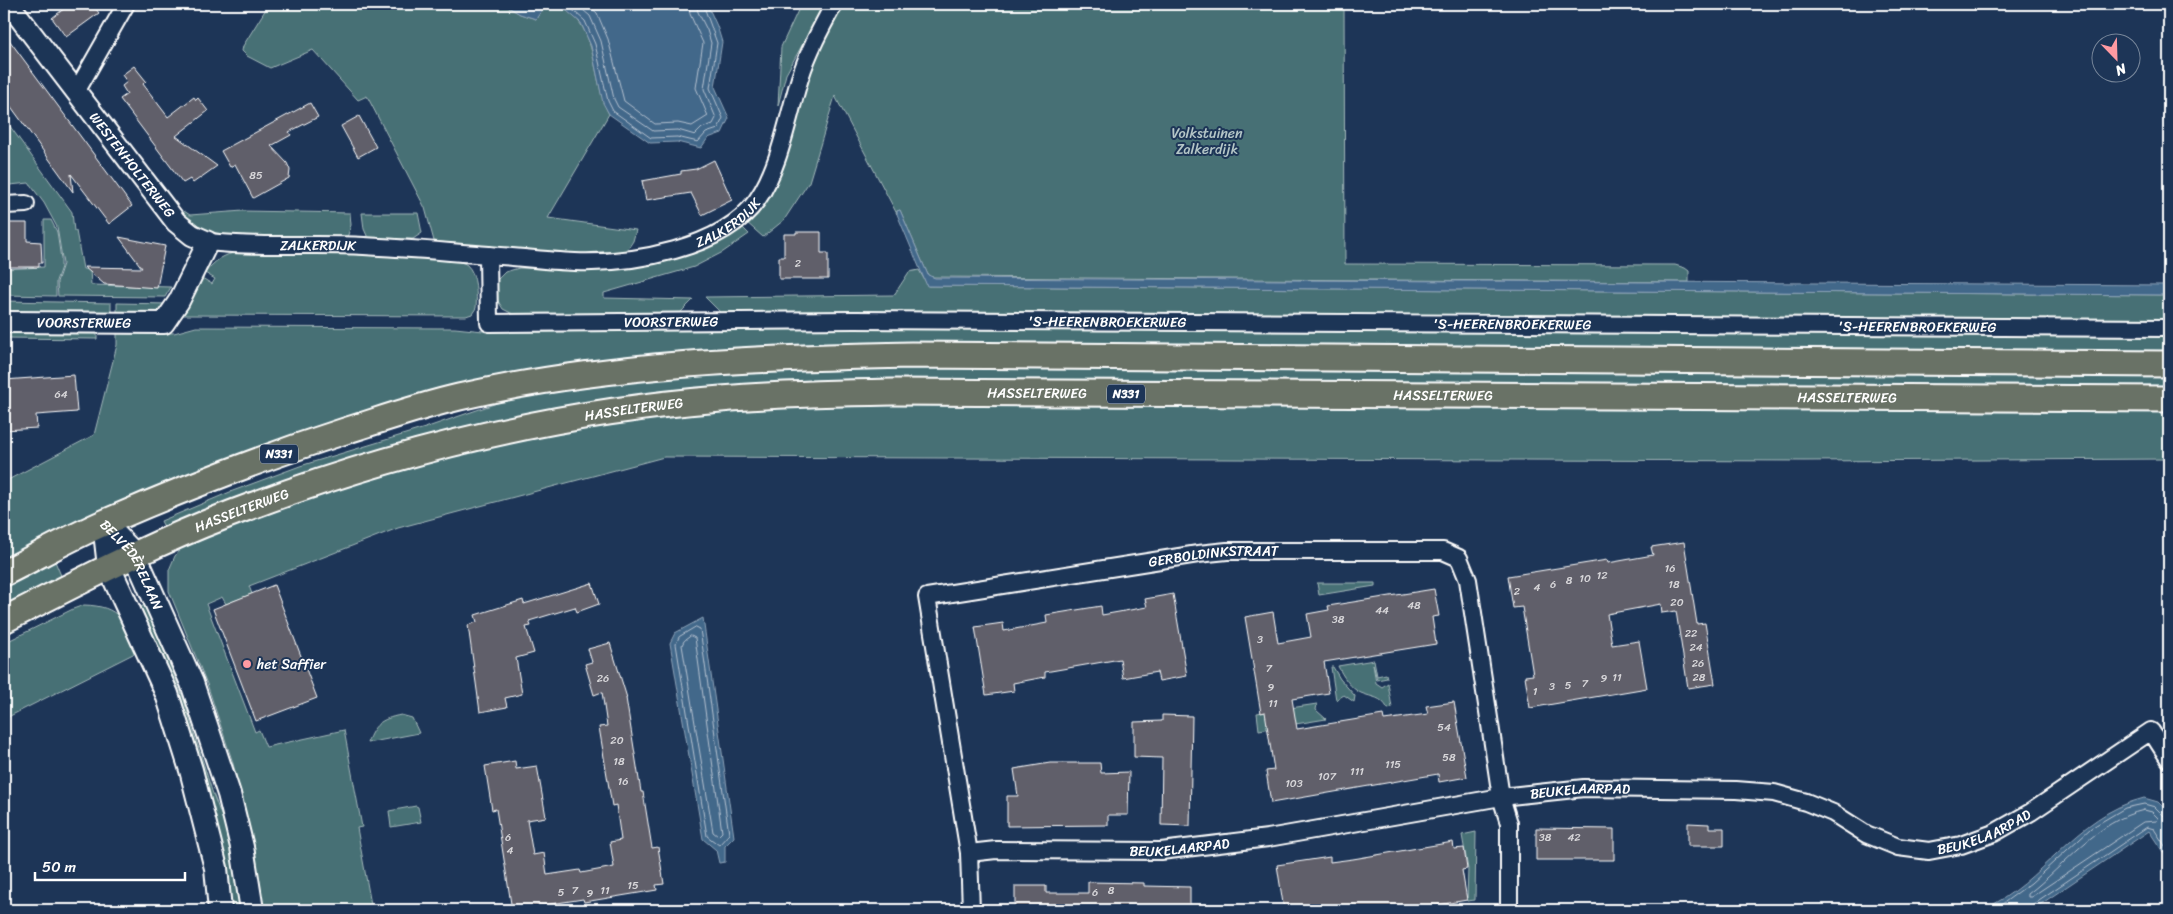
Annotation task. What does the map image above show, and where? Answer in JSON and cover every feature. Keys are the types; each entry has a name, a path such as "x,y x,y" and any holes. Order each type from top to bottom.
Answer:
{"main road":[{"name":"N331","path":"4,572 104,523 248,465 314,441 458,398 592,374 738,360 921,356 2169,364"},
{"name":"HASSELTERWEG","path":"4,620 135,555 201,526 380,462 464,441 557,422 635,408 720,399 796,394 893,392 2169,400"},
{"name":"BELVÉDÈRELAAN","path":"104,523 135,555 192,683 229,794 242,847 252,910"},
{"name":"BELVÉDÈRELAAN","path":"104,523 110,567 173,712 191,770 216,868 220,910"}],"street":[{"name":"WESTENHOLTERWEG","path":"9,4 176,222 184,229 208,242"},
{"path":"76,92 126,4"},
{"name":"ZALKERDIJK","path":"208,242 244,246 363,246 576,262 617,260 655,255 710,237 726,229 740,218 757,200 770,174 801,76 818,33 834,4"},
{"path":"4,205 26,204"},
{"name":"VOORSTERWEG","path":"4,322 164,323 179,301 208,242"},
{"name":"VOORSTERWEG","path":"488,255 488,324 854,320"},
{"name":"'S-HEERENBROEKERWEG","path":"854,320 2169,328"},
{"name":"GERBOLDINKSTRAAT","path":"970,910 969,853 927,597 1227,551 1443,552 1459,558 1468,580 1501,797 1509,823 1509,910"},
{"name":"BEUKELAARPAD","path":"969,853 996,850 1161,851 1268,838 1501,797 1584,788 1736,790 1774,793 1806,802 1833,813 1866,834 1898,847 1929,851 1961,845 1994,833 2031,812 2151,730 2169,759"}],"green space":[{"path":"269,4 503,4 520,14 536,19 546,4 563,8 576,18 585,31 591,47 603,99 609,114 548,218 636,230 633,241 625,253 579,255 497,249 434,241 425,208 367,96 358,100 313,50 270,68 247,56 242,51 243,46"},
{"path":"801,4 825,4 786,74 778,106 781,47"},
{"name":"Volkstuinen Zalkerdijk","path":"840,4 1344,4 1345,264 1675,265 1689,271 1689,282 931,277 928,275 900,210 897,211 897,214 835,96 809,182 784,220 763,237 746,222 812,63"},
{"path":"4,118 72,212 74,231 76,231 83,269 90,269 91,285 171,287 165,297 58,296 57,282 63,264 57,227 44,203 29,183 10,185 4,142"},
{"path":"184,211 190,215 243,211 350,213 351,225 347,238 231,235 211,232 200,227 183,216"},
{"path":"362,213 418,213 422,233 413,239 368,238 364,229"},
{"path":"44,220 51,220 57,232 61,267 56,281 56,296 4,295 4,269 44,267"},
{"path":"741,226 749,234 723,252 694,267 604,293 604,298 693,300 679,314 515,315 503,309 496,298 496,281 505,272 519,268 586,271 619,268"},
{"path":"239,252 396,255 454,260 467,265 473,274 475,279 476,308 472,314 466,316 183,315 202,278 212,284 215,279 205,273 208,269 224,256"},
{"path":"919,270 928,286 2169,295 2169,321 721,313 705,297 894,295 909,272"},
{"path":"4,301 111,303 111,313 4,311"},
{"path":"117,303 168,304 154,314 117,313"},
{"path":"196,327 455,328 483,331 545,332 783,328 2169,336 2169,354 875,346 370,411 319,426 218,461 169,482 4,560 4,482 94,435 117,345 117,331 174,333"},
{"path":"4,330 97,331 97,339 4,338"},
{"path":"838,367 2169,375 2169,390 706,389 165,529 161,521 230,492 300,466 425,428 520,395 636,379"},
{"path":"836,403 2169,410 2169,459 1804,461 664,457 398,528 249,586 252,594 226,604 222,597 206,604 255,732 259,730 266,747 344,730 362,827 357,828 372,910 258,910 240,790 232,760 207,684 169,591 169,570 175,556 184,545 274,509 415,464 539,436 666,415"},
{"path":"54,559 62,578 4,607 4,583"},
{"path":"1317,583 1375,583 1375,586 1319,595"},
{"path":"84,605 106,608 120,617 141,650 4,719 4,643"},
{"path":"145,605 183,697 212,791 236,855 245,910 227,910 136,609"},
{"path":"1374,660 1377,676 1386,674 1387,678 1377,680 1373,664 1376,683 1382,687 1388,683 1392,708 1388,709 1380,700 1361,693 1350,685 1338,666"},
{"path":"1331,667 1333,667 1340,679 1355,696 1354,702 1344,695 1336,700"},
{"path":"1317,704 1316,710 1326,719 1259,730 1257,713"},
{"path":"401,715 412,718 419,733 367,743 375,727 383,721"},
{"path":"418,807 421,822 391,827 389,811"},
{"path":"1476,832 1475,900 1467,901 1468,869 1462,835"}],"water":[{"path":"503,4 546,4 536,19 520,14"},
{"path":"547,4 707,4 722,42 715,87 729,118 722,133 708,138 701,148 677,142 650,143 609,114 603,103 591,46 581,23 560,5"},
{"path":"900,210 928,275 935,278 2169,285 2169,295 927,286 897,214 897,211"},
{"path":"703,618 734,837 725,846 725,862 719,863 716,850 703,839 670,643 675,633"},
{"path":"2144,798 2158,802 2169,813 2169,861 2149,831 2032,910 1982,910 2004,898 2023,884 2097,819 2119,807"}],"building":[{"path":"70,4 92,4 99,13 66,37 52,18"},
{"path":"4,33 132,206 109,224 71,174 73,192 4,97"},
{"path":"134,66 146,81 143,84 168,117 194,97 196,100 198,98 208,111 176,136 217,166 193,183 190,179 183,183 120,99 127,94 122,86 127,82 122,75"},
{"path":"310,103 318,117 289,132 291,135 271,146 287,163 290,170 289,178 253,198 235,164 230,167 221,151"},
{"path":"359,116 376,147 358,157 341,126"},
{"path":"714,160 732,200 702,215 691,193 646,200 642,181 681,174 681,171 696,169"},
{"path":"4,223 27,223 27,241 41,242 42,263 39,263 39,267 5,267"},
{"path":"796,232 821,232 821,253 828,253 828,279 779,279 779,257 784,257 784,234 796,234"},
{"path":"119,237 165,246 157,288 104,284 84,267 142,268"},
{"path":"74,375 77,412 36,415 37,428 4,430 4,380"},
{"path":"1684,542 1697,624 1705,623 1715,684 1688,688 1676,611 1662,613 1661,604 1607,614 1612,645 1639,641 1647,688 1530,708 1525,676 1533,675 1522,607 1513,608 1508,576 1607,560 1608,563 1653,555 1651,547"},
{"path":"592,583 599,604 577,612 575,607 529,621 531,626 526,627 534,653 516,658 522,694 505,698 507,707 480,712 468,625 477,622 475,615 523,600 524,604"},
{"path":"274,585 317,698 256,721 213,609"},
{"path":"1434,589 1439,616 1432,617 1436,644 1324,662 1329,693 1292,699 1297,729 1383,715 1384,720 1428,714 1426,706 1454,702 1467,777 1439,782 1438,774 1271,803 1266,771 1274,770 1265,712 1261,713 1245,617 1273,612 1278,643 1311,637 1307,614 1329,610 1328,606"},
{"path":"1173,594 1187,676 1159,681 1157,672 1123,678 1120,659 1045,672 1045,677 1013,683 1014,691 986,695 975,627 1003,623 1004,631 1047,623 1046,615 1101,606 1102,615 1147,607 1145,599"},
{"path":"610,643 627,698 641,792 643,792 652,848 658,847 664,884 656,885 657,890 584,902 583,899 512,910 496,809 492,810 485,766 515,761 516,769 537,766 546,817 527,820 533,855 544,853 547,875 580,870 581,873 614,867 610,842 621,840 616,805 612,806 599,727 607,726 602,692 594,695 585,664 592,662 588,649"},
{"path":"1162,715 1192,716 1190,826 1161,825 1162,758 1134,757 1134,722 1162,721"},
{"path":"1050,763 1100,763 1101,773 1129,772 1128,815 1108,815 1108,825 1007,826 1007,796 1018,796 1014,769"},
{"path":"1688,823 1709,824 1709,828 1724,828 1724,846 1688,846"},
{"path":"1536,828 1614,829 1614,860 1536,860"},
{"path":"1453,842 1454,849 1464,848 1467,869 1462,870 1467,900 1409,910 1284,910 1277,865 1330,857 1330,862 1353,859"},
{"path":"1088,882 1144,883 1144,886 1190,887 1190,910 1015,910 1015,886 1046,886 1046,893 1088,893"}],"place":[{"name":"het Saffier","path":"247,664"}]}
